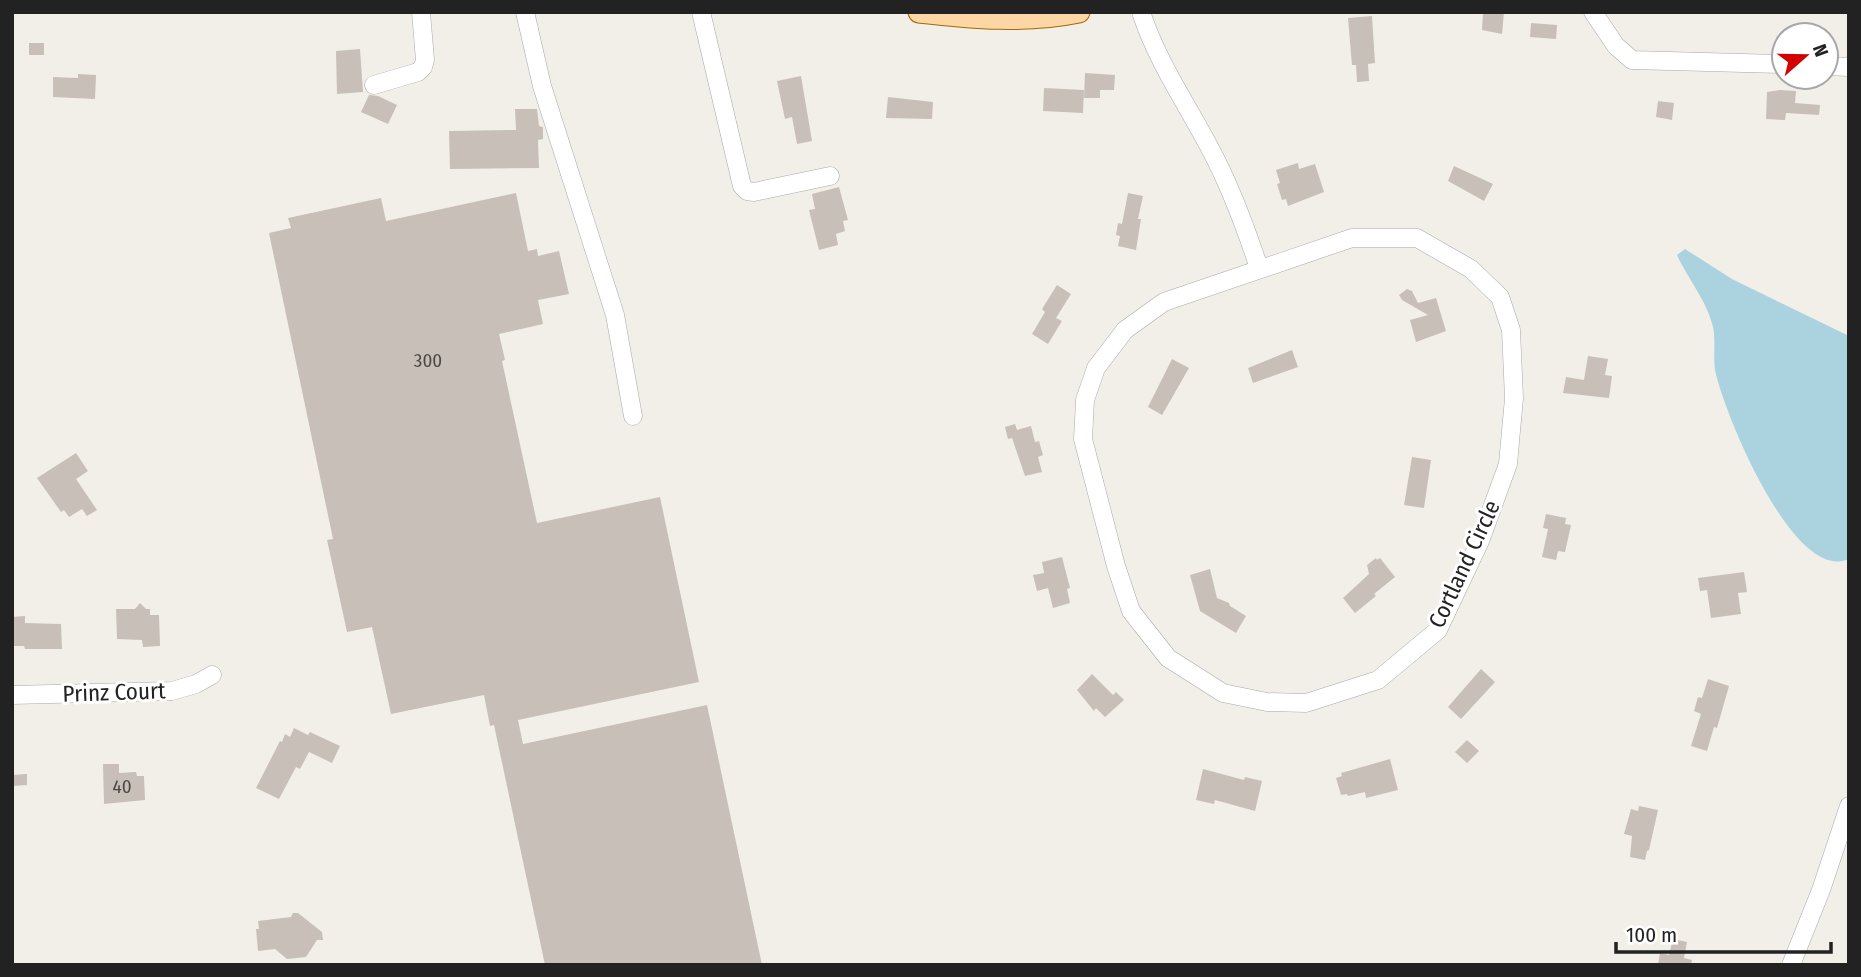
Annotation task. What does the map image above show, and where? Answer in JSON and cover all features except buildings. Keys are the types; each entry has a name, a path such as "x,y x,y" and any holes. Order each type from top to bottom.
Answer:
{"main road":[{"path":"919,12 993,19 1048,17 1079,12"}],"street":[{"path":"374,85 418,72 423,67 425,60 421,12"},
{"path":"524,12 542,86 615,315 633,416"},
{"path":"701,12 741,186 754,192 830,176"},
{"path":"1142,12 1165,69 1218,163 1259,268"},
{"path":"1593,12 1616,46 1632,60 1770,64"},
{"name":"Cortland Circle","path":"1352,238 1417,238 1471,269 1500,297 1511,330 1514,398 1508,464 1480,541 1438,630 1378,680 1306,703 1267,702 1223,693 1168,658 1130,611 1083,439 1085,400 1096,368 1125,330 1164,302 1259,268 1352,238"},
{"name":"Prinz Court","path":"12,695 172,691 189,687 212,675"},
{"path":"1791,965 1821,890 1849,806"}],"water":[{"path":"1685,249 1732,279 1849,336 1849,559 1827,560 1806,546 1784,521 1764,489 1731,420 1721,391 1715,370 1714,332 1710,317 1677,255"}]}
